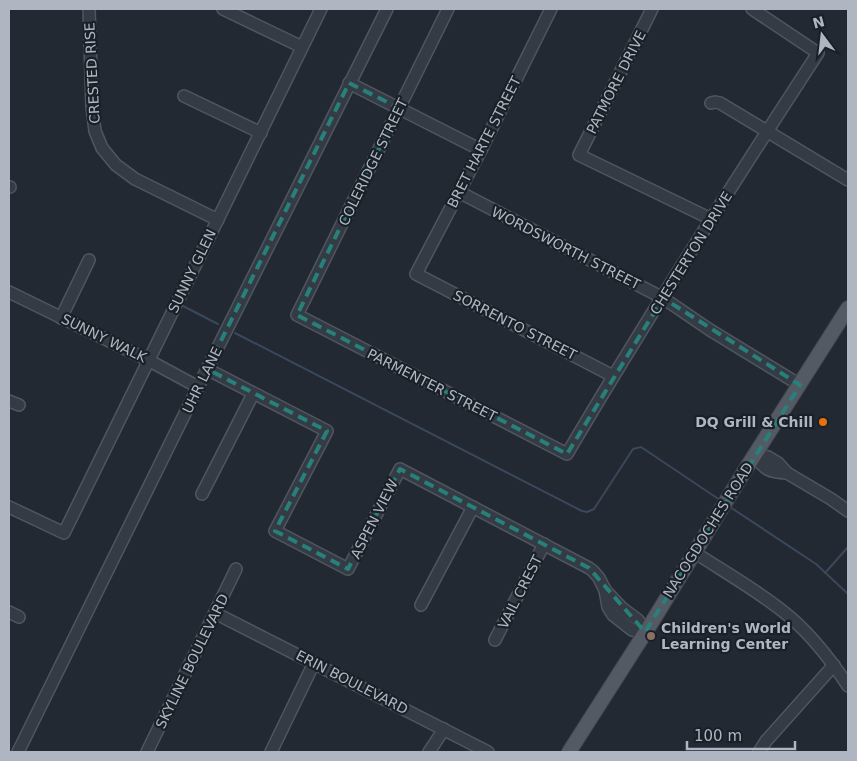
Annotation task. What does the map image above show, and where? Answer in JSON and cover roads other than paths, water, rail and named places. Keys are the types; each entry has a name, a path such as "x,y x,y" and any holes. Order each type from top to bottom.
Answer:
{"main road":[{"name":"NACOGDOCHES ROAD","path":"569,752 848,308"}],"street":[{"name":"CRESTED RISE","path":"89,9 92,107 95,131 102,148 116,165 135,179 218,220"},
{"path":"223,9 302,47"},
{"name":"SUNNY GLEN","path":"9,507 64,533 321,9"},
{"name":"UHR LANE","path":"18,752 387,9"},
{"name":"COLERIDGE STREET","path":"297,315 448,9"},
{"name":"BRET HARTE STREET","path":"416,274 481,150 551,9"},
{"name":"PATMORE DRIVE","path":"652,9 579,155 711,219"},
{"name":"CHESTERTON DRIVE","path":"567,454 613,376 711,219 818,53 752,9"},
{"path":"349,83 481,150"},
{"path":"184,96 261,133"},
{"path":"711,103 720,103 848,180"},
{"name":"WORDSWORTH STREET","path":"458,192 662,298 710,330 800,384"},
{"path":"61,318 89,260"},
{"name":"SORRENTO STREET","path":"416,274 613,376"},
{"name":"SUNNY WALK","path":"9,292 148,360 198,387"},
{"name":"PARMENTER STREET","path":"297,315 567,454"},
{"name":"ASPEN VIEW","path":"207,369 327,431 275,531 348,569 400,469 593,571 605,590 622,608 638,620 645,632"},
{"path":"202,494 253,394"},
{"path":"755,455 762,466 774,472 787,473 848,511"},
{"path":"421,605 473,507"},
{"name":"VAIL CREST","path":"495,640 544,544"},
{"path":"694,552 755,590 781,609 810,636 834,665 848,686"},
{"name":"SKYLINE BOULEVARD","path":"147,752 236,569"},
{"name":"ERIN BOULEVARD","path":"215,613 488,752"},
{"path":"271,752 314,663"},
{"path":"759,752 834,665"},
{"path":"428,752 444,728"}],"waterway":[{"path":"183,306 218,324"},
{"path":"235,333 582,511 587,512 594,509 633,449 641,447 720,500"},
{"path":"730,507 816,564 848,594"},
{"path":"825,573 848,547"}],"place":[{"name":"DQ Grill & Chill","path":"823,422"},
{"name":"Children's World Learning Center","path":"651,636"}]}
